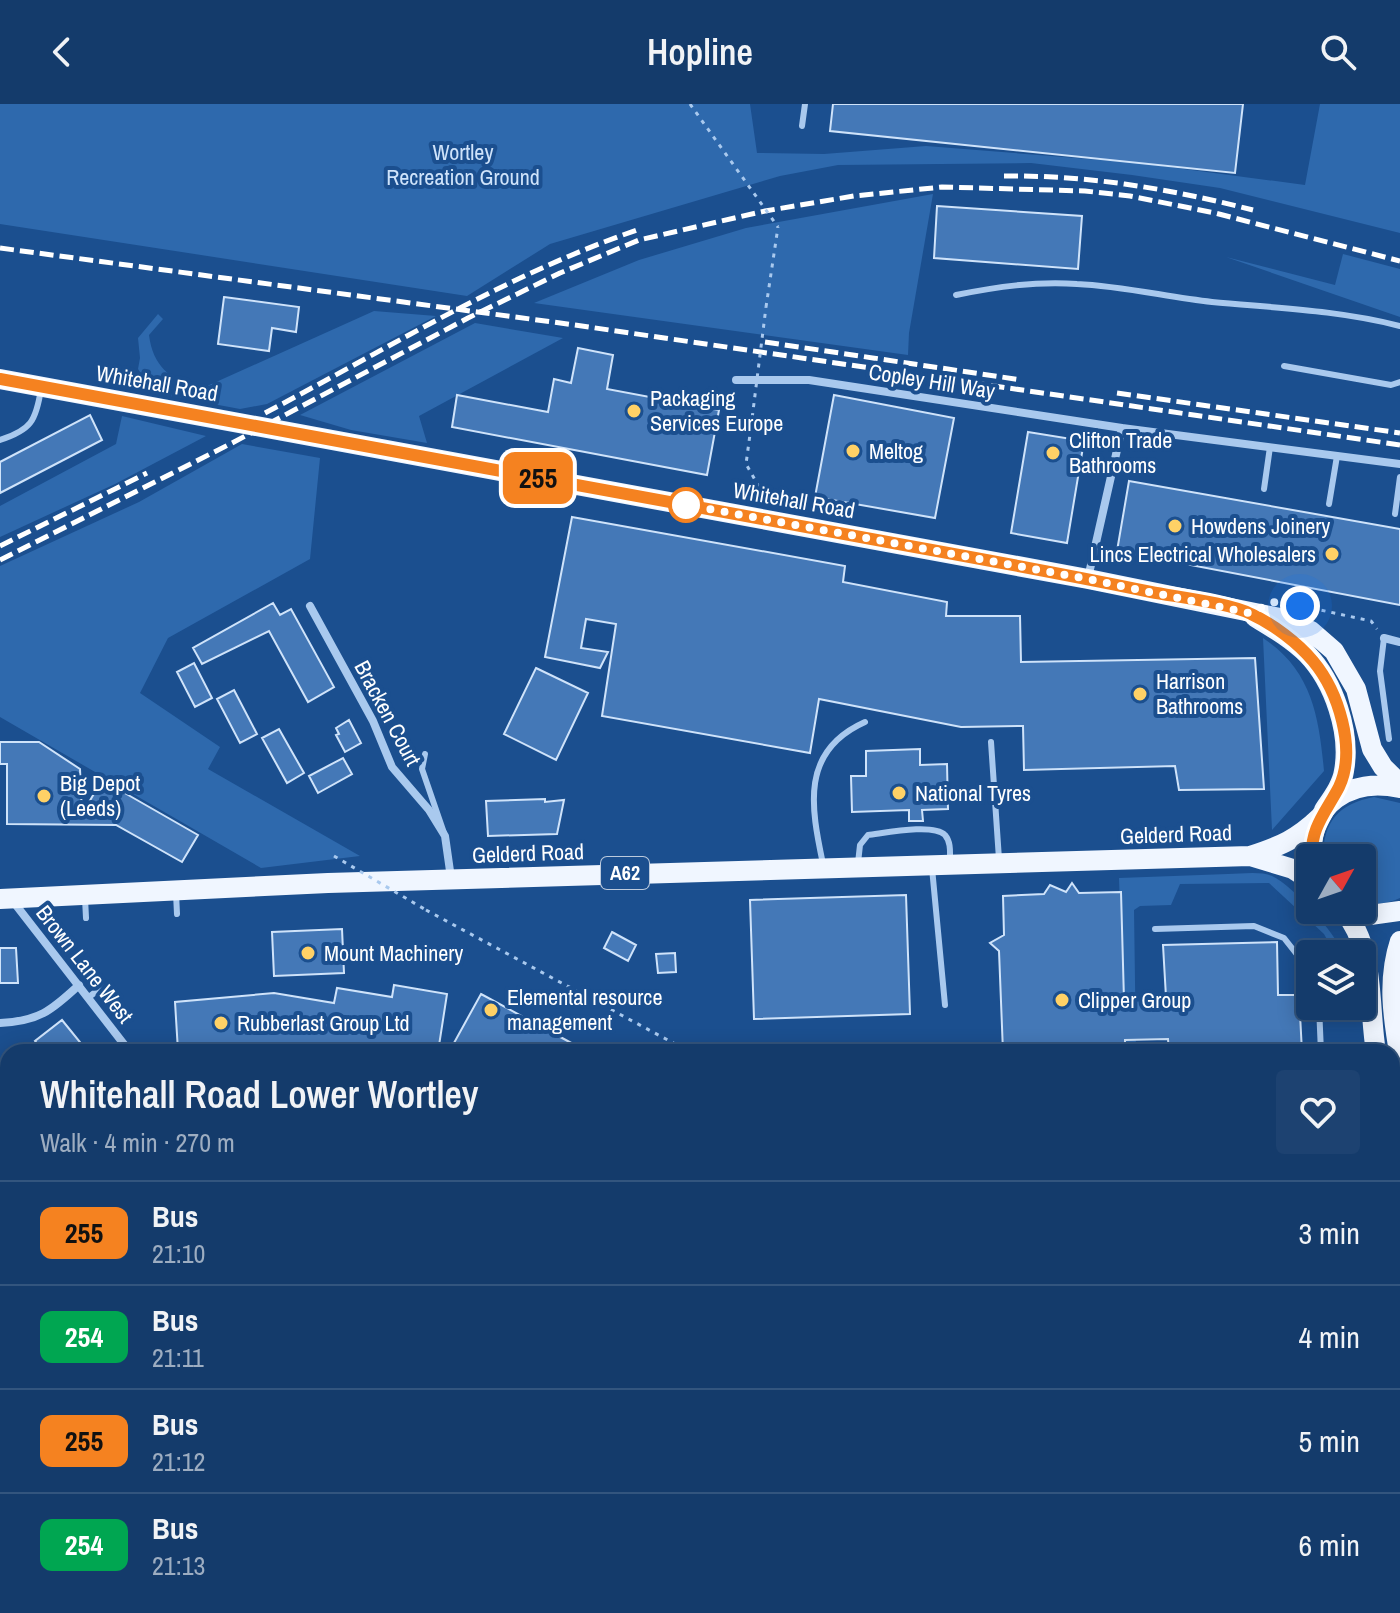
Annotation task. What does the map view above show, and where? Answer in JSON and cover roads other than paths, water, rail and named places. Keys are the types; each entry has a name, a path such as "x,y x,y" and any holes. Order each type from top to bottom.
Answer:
{"main road":[{"name":"Whitehall Road","path":"0,379 1088,579 1295,623 1311,631 1334,651 1356,689 1372,749 1400,786"},
{"name":"Whitehall Road","path":"1249,613 1306,653 1332,694 1342,723 1344,772 1340,785 1322,813"},
{"name":"Gelderd Road","path":"6,899 451,879 1250,856 1282,846 1303,834 1339,796 1357,787 1378,784 1400,786"},
{"path":"1311,844 1322,813"},
{"name":"Gelderd Road","path":"1250,856 1296,871"},
{"path":"1376,914 1400,911"},
{"path":"1354,924 1363,944 1375,1044"},
{"path":"1398,1044 1392,988 1400,941"}],"street":[{"name":"Copley Hill Way","path":"736,380 809,380 1122,428 1400,464"},
{"path":"1088,579 1122,428"},
{"name":"Bracken Court","path":"310,606 373,721 392,767 429,810 445,836 451,879"},
{"path":"1384,638 1400,642"},
{"name":"Brown Lane West","path":"6,899 89,997 124,1044"},
{"path":"0,1023 25,1022 42,1016 79,985"}],"lane":[{"path":"802,126 805,104"},
{"path":"956,295 1008,284 1077,284 1211,302 1321,310 1400,326"},
{"path":"1284,366 1391,385 1400,382"},
{"path":"0,440 19,434 32,423 41,387"},
{"path":"1264,489 1270,447"},
{"path":"1329,504 1337,456"},
{"path":"1395,514 1400,477"},
{"path":"1384,638 1380,671 1389,739"},
{"path":"824,868 813,810 813,782 838,739 865,722"},
{"path":"991,742 999,863"},
{"path":"425,754 422,769 445,836"},
{"path":"858,867 860,845 868,835 932,829 944,834 950,844 941,864 945,1005"},
{"path":"176,891 177,914"},
{"path":"85,895 86,918"},
{"path":"1155,929 1254,926 1284,938 1296,953"},
{"path":"89,997 102,987"},
{"path":"1320,1020 1321,1044"}],"railway":[{"path":"1004,176 1067,178 1130,185 1253,210"},
{"path":"0,560 560,273 639,240 765,211 854,196 942,187 1085,191 1130,196 1215,213 1400,261"},
{"path":"265,413 494,291 588,248 637,230"},
{"path":"0,248 575,325 1400,445"},
{"path":"765,342 1022,380"},
{"path":"1117,393 1400,433"},
{"path":"0,546 147,473"}],"place":[{"name":"Packaging Services Europe","path":"634,411"},
{"name":"Meltog","path":"853,451"},
{"name":"Clifton Trade Bathrooms","path":"1053,453"},
{"name":"Howdens Joinery","path":"1175,526"},
{"name":"Lincs Electrical Wholesalers","path":"1332,554"},
{"name":"Harrison Bathrooms","path":"1140,694"},
{"name":"National Tyres","path":"899,793"},
{"name":"Big Depot (Leeds)","path":"44,796"},
{"name":"Mount Machinery","path":"308,953"},
{"name":"Clipper Group","path":"1062,1000"},
{"name":"Elemental resource management","path":"491,1010"},
{"name":"Rubberlast Group Ltd","path":"221,1023"}],"park label":[{"name":"Wortley Recreation Ground","path":"463,164"}]}
